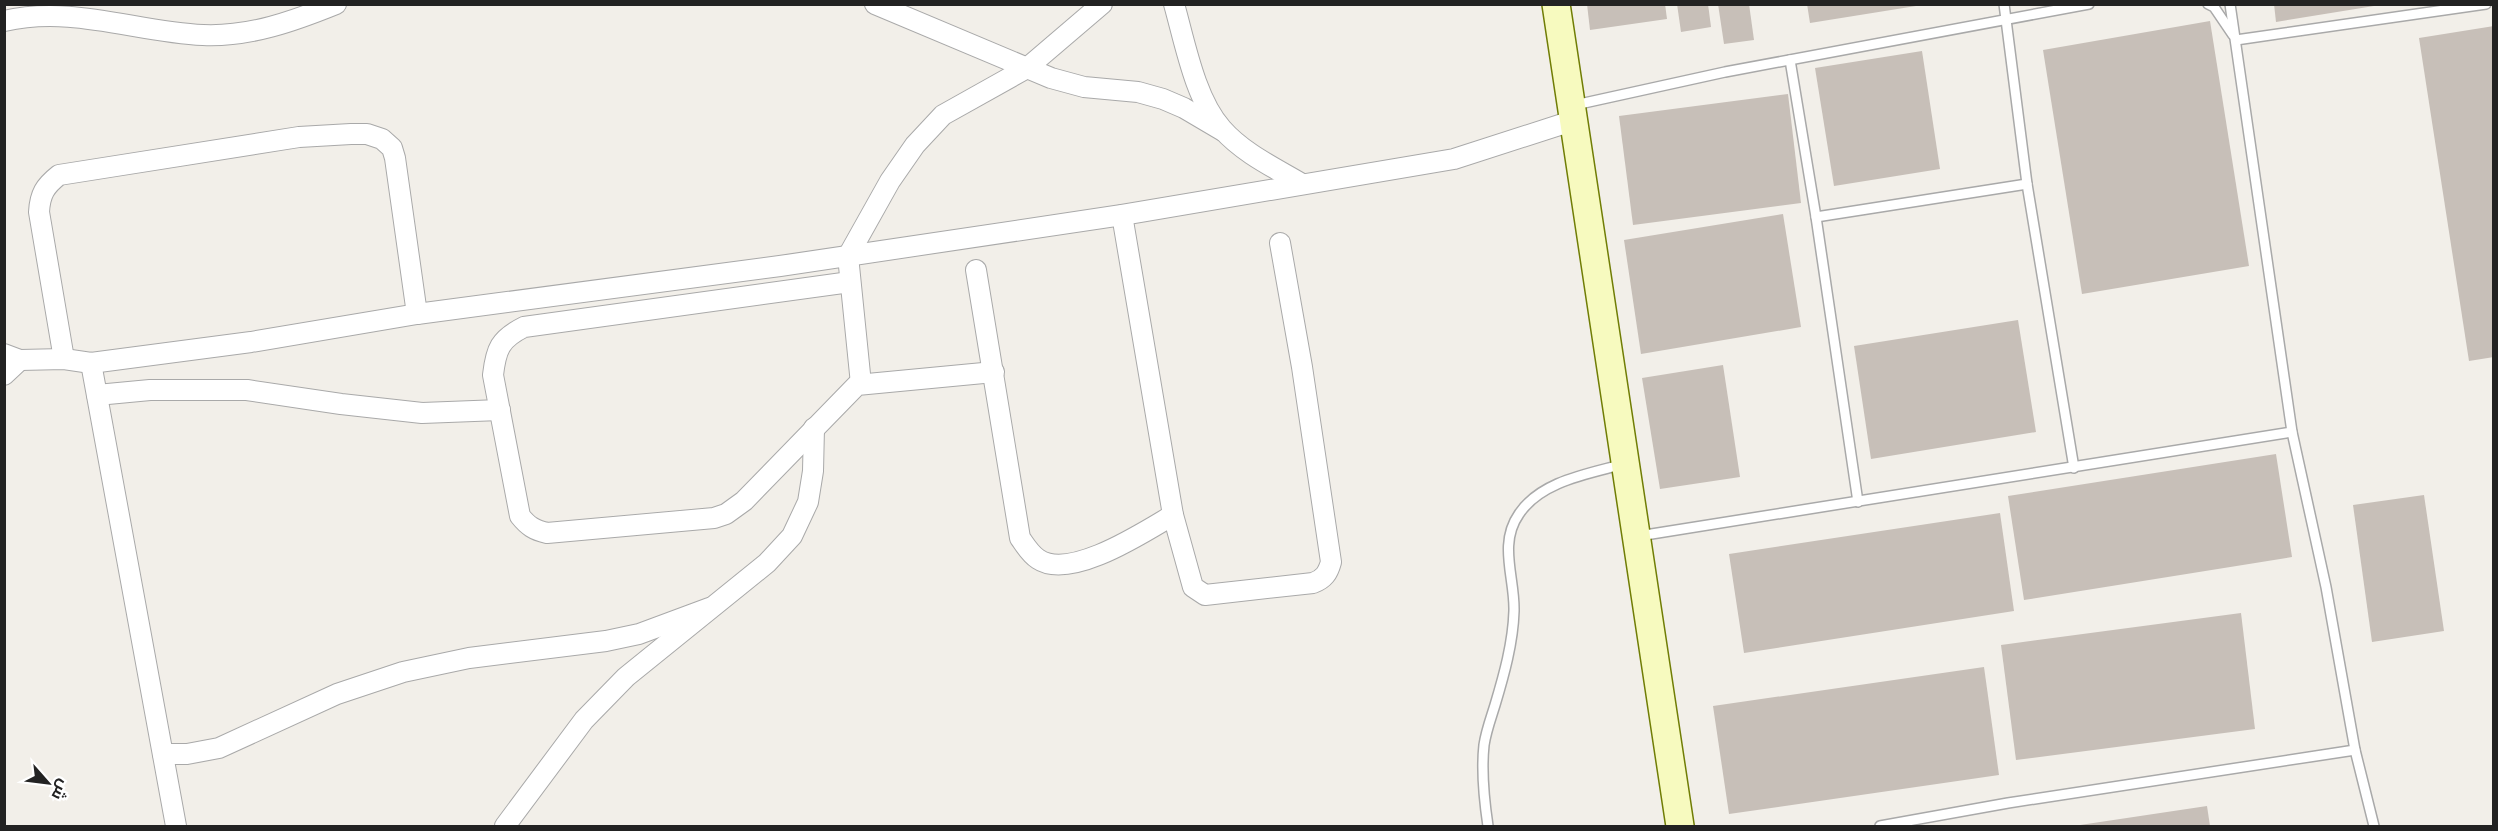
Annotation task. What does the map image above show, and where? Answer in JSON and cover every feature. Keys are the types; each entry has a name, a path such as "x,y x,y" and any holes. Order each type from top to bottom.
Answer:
{"main road":[{"path":"1556,4 1680,826"}],"street":[{"path":"4,21 62,16 204,35 239,33 290,22 336,4"},
{"path":"875,4 1027,68 1084,87 1138,92 1163,99 1184,108 1223,131 1251,154 1302,184"},
{"path":"861,384 848,256 903,163 915,145 943,115 1027,68 1102,4"},
{"path":"1174,4 1197,84 1223,131"},
{"path":"4,375 12,357 64,359 91,363 251,342 417,314 848,256 1122,215 1454,159 1574,112"},
{"path":"64,359 39,212 40,197 47,184 59,175 298,137 367,134 382,139 392,148 417,314"},
{"path":"1122,215 1173,515 1193,587 1204,595 1313,583 1322,580 1331,562 1302,367 1280,243"},
{"path":"976,270 1020,538 1028,551 1038,560 1052,564 1067,564 1117,548 1173,515"},
{"path":"850,282 524,327 507,336 496,353 493,375 520,516 536,531 547,532 714,518 726,514 744,501 852,389 861,384 994,372"},
{"path":"91,363 176,826"},
{"path":"98,395 150,390 247,390 412,412 500,410"},
{"path":"506,826 584,720 626,677 767,563 792,536 808,502 813,471 814,428"},
{"path":"163,754 188,754 219,748 337,694 403,672 468,658 606,641 639,634 709,608"}],"lane":[{"path":"2004,4 2027,184 2074,468"},
{"path":"1574,112 1790,60 2089,4"},
{"path":"2208,4 2214,7 2236,40"},
{"path":"2230,4 2292,432 2326,587 2355,750 2374,826"},
{"path":"2236,40 2486,4"},
{"path":"1790,60 1816,217 1858,502"},
{"path":"1816,217 2027,184"},
{"path":"1636,537 2074,468 2243,438 2292,432"},
{"path":"1488,826 1482,771 1484,742 1504,675 1514,611 1513,579 1507,552 1509,533 1519,514 1531,500 1555,485 1625,463"},
{"path":"1880,826 2008,803 2355,750"}],"building":[{"path":"1587,4 1665,4 1667,19 1590,30"},
{"path":"1677,4 1708,4 1711,27 1681,32"},
{"path":"1718,4 1749,4 1754,40 1724,44"},
{"path":"1807,4 1916,4 1916,6 1810,23"},
{"path":"2274,4 2374,4 2374,6 2276,22"},
{"path":"2210,21 2249,266 2082,294 2043,50"},
{"path":"2494,26 2494,357 2469,361 2419,38"},
{"path":"1922,51 1940,169 1834,186 1815,68"},
{"path":"1788,94 1801,203 1633,225 1619,116"},
{"path":"1783,214 1801,327 1641,354 1624,240"},
{"path":"2018,320 2036,432 1871,459 1854,346"},
{"path":"1723,365 1740,477 1660,489 1642,378"},
{"path":"2276,454 2292,557 2024,600 2008,496"},
{"path":"2424,495 2444,631 2372,642 2353,505"},
{"path":"2000,513 2014,611 1744,653 1729,554"},
{"path":"2241,613 2255,729 2016,760 2001,645"},
{"path":"1984,667 1999,775 1729,814 1713,706"},
{"path":"2207,806 2210,826 2080,826 2080,825"}]}
